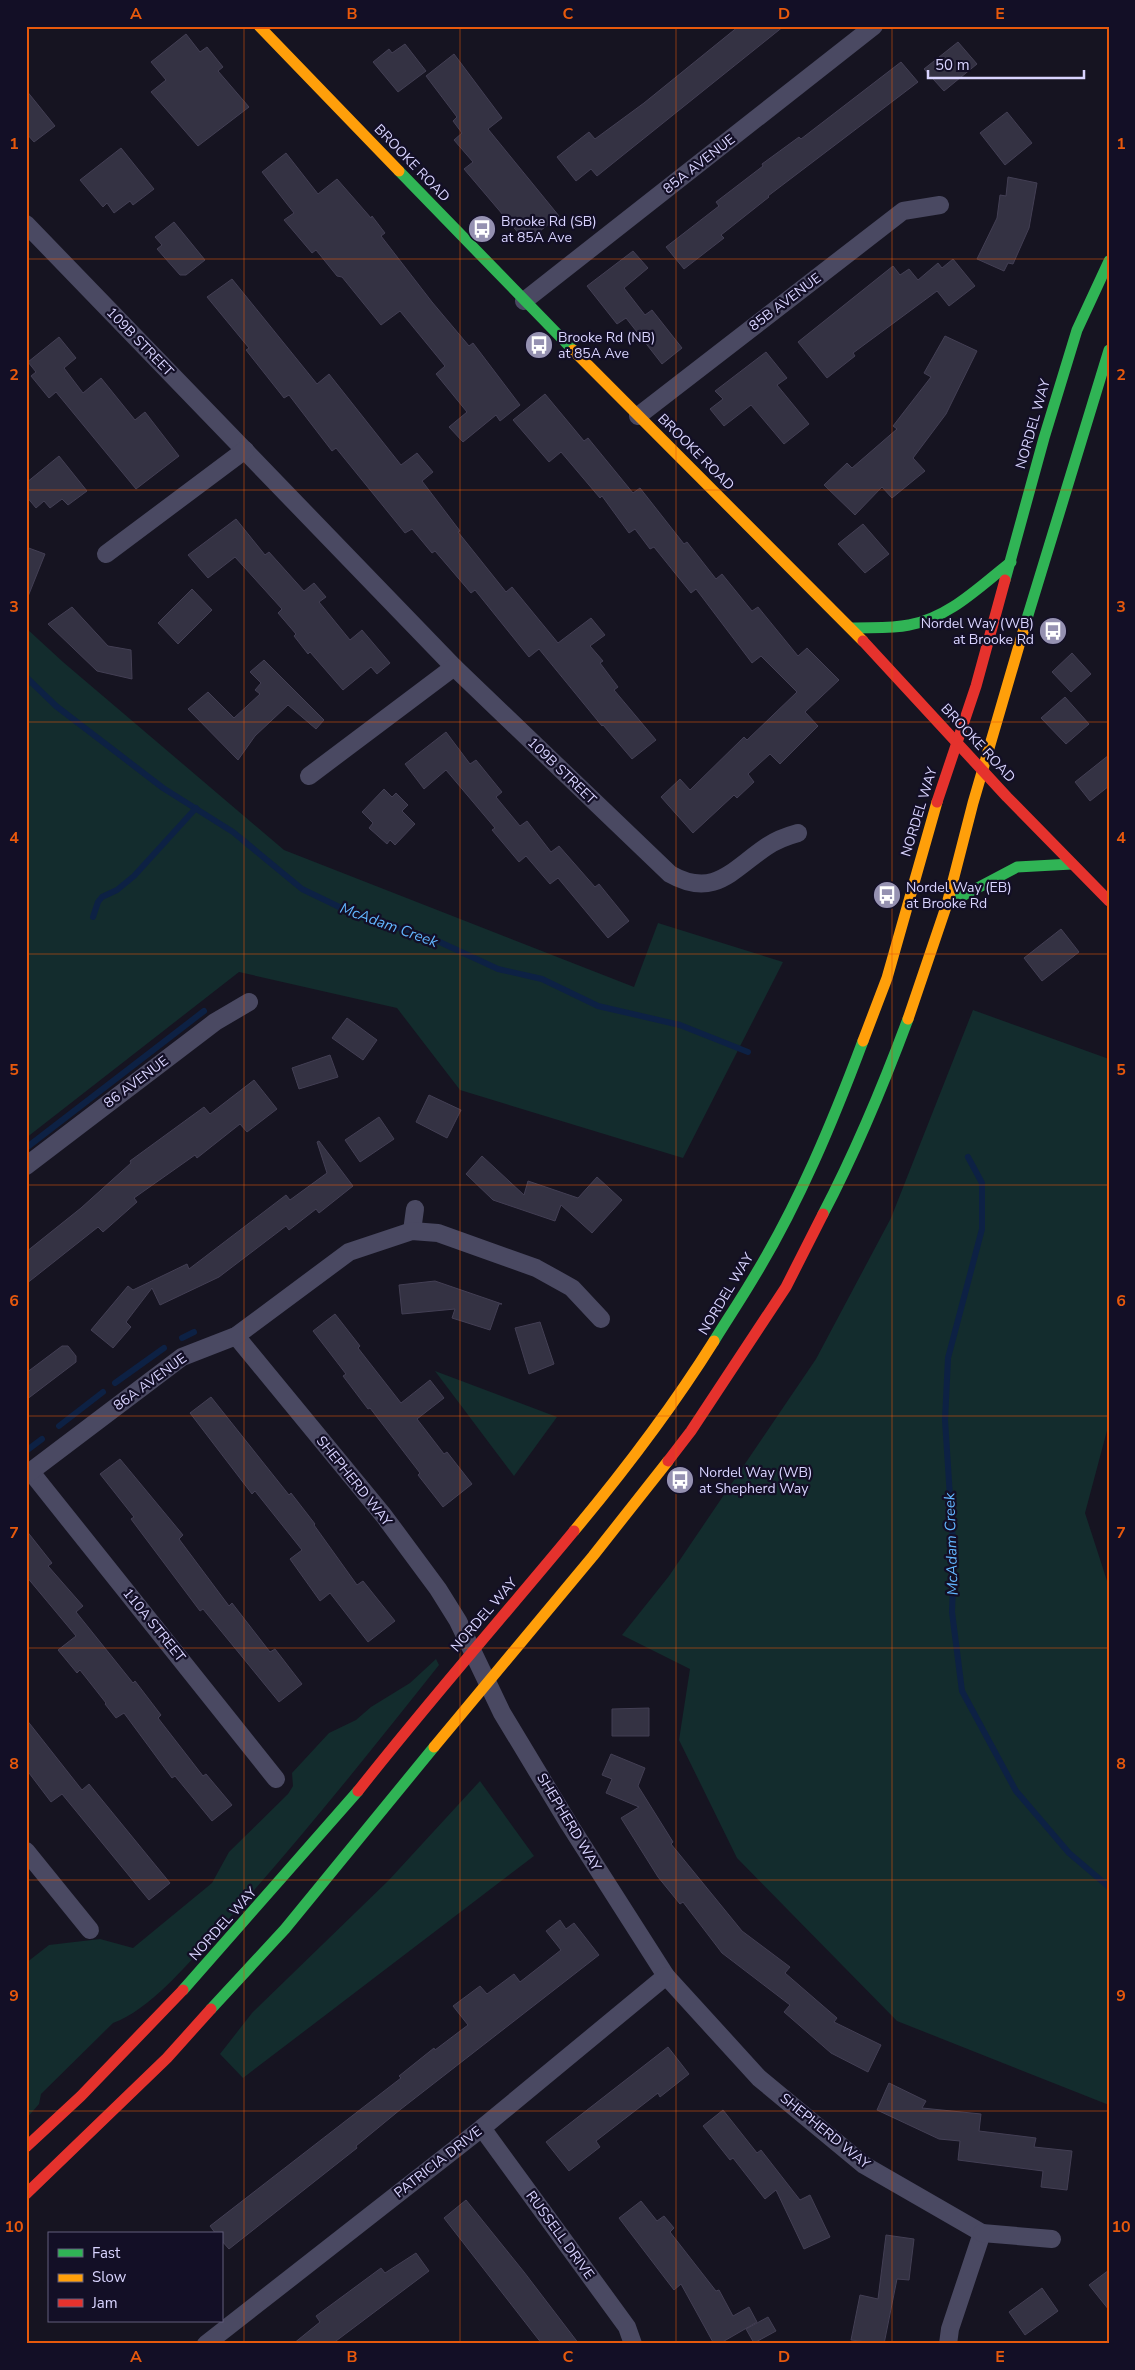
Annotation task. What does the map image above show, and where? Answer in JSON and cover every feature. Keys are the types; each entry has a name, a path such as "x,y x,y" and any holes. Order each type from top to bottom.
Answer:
{"main road":[{"name":"BROOKE ROAD","path":"260,26 524,301 851,628 983,771 1109,901"},
{"name":"NORDEL WAY","path":"26,2147 81,2096 204,1968 356,1794 420,1712 612,1485 724,1328 783,1224 840,1100 881,993 957,742 976,686 1044,438 1077,330 1109,261"},
{"path":"26,2194 124,2102 205,2018 297,1914 593,1556 692,1430 786,1287 814,1237 879,1097 917,996 947,904 1048,545 1109,350"},
{"path":"851,628 910,625 925,620 958,602 1011,562"},
{"path":"947,904 1017,867 1072,864"}],"street":[{"name":"85A AVENUE","path":"524,301 874,26"},
{"name":"85B AVENUE","path":"638,416 903,211 940,205"},
{"name":"109B STREET","path":"29,233 245,450 454,667 670,874 684,882 700,884 717,880 732,874 773,843 798,833"},
{"path":"106,554 245,450"},
{"path":"309,776 454,667"},
{"name":"86 AVENUE","path":"26,1166 214,1022 249,1002"},
{"path":"412,1231 415,1209"},
{"name":"86A AVENUE","path":"29,1474 182,1357 236,1336 348,1252 412,1231 438,1233 536,1268 572,1288 601,1319"},
{"name":"SHEPHERD WAY","path":"236,1336 413,1553 458,1621 502,1712 569,1824 666,1976 759,2078 864,2165 982,2233 1052,2239"},
{"name":"110A STREET","path":"29,1474 276,1779"},
{"path":"26,1851 90,1930"},
{"name":"PATRICIA DRIVE","path":"206,2344 482,2128 666,1976"},
{"name":"RUSSELL DRIVE","path":"482,2128 628,2327 633,2344"},
{"path":"948,2344 950,2329 982,2233"}],"green space":[{"path":"26,628 63,662 284,850 634,987 658,923 783,962 683,1158 460,1090 397,1008 239,972 26,1138"},
{"path":"973,1010 1109,1059 1109,1423 1085,1513 1109,1587 1109,2105 897,2021 737,1858 679,1740 690,1669 622,1635 669,1576 816,1359 891,1218"},
{"path":"435,1371 557,1417 514,1476"},
{"path":"436,1659 439,1665 328,1803 242,1904 167,1986 127,2017 113,2023 41,2094 39,2104 26,2119 26,1963 49,1945 100,1939 133,1948 212,1883 229,1852 288,1794 293,1786 292,1773 329,1733 356,1720 371,1707 410,1683"},
{"path":"480,1781 534,1856 243,2078 220,2054 252,2013 389,1880"}],"building":[{"path":"739,26 784,26 597,176 591,169 576,181 557,157 589,132 595,139 644,103"},
{"path":"186,34 200,52 207,47 223,67 218,71 249,107 198,146 151,92 166,80 151,62"},
{"path":"958,42 977,64 944,91 924,69"},
{"path":"405,44 426,71 398,92 373,62 389,49 392,53"},
{"path":"454,54 502,118 488,129 559,216 526,242 464,169 473,162 454,140 462,133 453,121 457,117 426,76"},
{"path":"901,62 918,82 768,196 721,235 724,238 684,269 666,247 719,206 716,202 763,166 762,164 799,137 801,139"},
{"path":"26,90 55,126 34,142 26,133"},
{"path":"1007,112 1032,143 1005,165 980,133"},
{"path":"121,148 154,189 133,205 130,201 114,213 107,203 103,207 80,180"},
{"path":"286,153 318,194 337,179 371,218 372,216 385,233 381,236 432,302 469,346 473,343 520,405 500,421 496,415 463,442 449,427 467,412 436,374 445,366 400,311 381,325 342,277 337,276 316,250 312,253 284,220 294,213 262,172"},
{"path":"1008,177 1037,183 1029,228 1013,264 1008,263 1004,271 977,259 997,218 1000,195 1006,196"},
{"path":"174,222 205,260 186,275 180,275 157,249 162,245 155,237"},
{"path":"633,251 648,268 624,288 645,315 652,310 682,348 662,364 626,318 617,324 587,286"},
{"path":"953,259 975,286 949,306 937,291 853,353 855,356 827,378 798,342 893,266 900,275 909,269 918,280 938,263 942,268"},
{"path":"232,279 317,384 329,374 401,465 417,453 433,472 422,481 460,531 458,532 506,592 512,587 558,643 591,618 605,635 590,646 603,661 600,663 618,687 614,690 656,740 632,759 602,726 539,649 529,657 475,590 471,593 435,551 432,553 412,529 405,533 336,448 332,451 289,395 284,398 246,350 249,348 207,297"},
{"path":"945,336 977,351 946,414 913,458 925,471 892,498 882,487 855,515 824,485 847,463 852,468 897,429 893,426 931,377 924,373"},
{"path":"59,337 76,358 64,368 83,393 101,378 135,420 145,412 179,456 136,489 56,392 49,398 31,376 36,372 28,362"},
{"path":"766,352 787,378 777,385 809,424 784,444 751,405 724,426 710,409 723,399 715,391"},
{"path":"545,394 584,441 588,438 633,493 640,488 684,544 687,542 716,579 722,574 752,611 758,607 798,656 807,648 839,680 805,712 818,726 780,764 770,754 748,774 754,782 737,798 734,795 693,833 661,797 680,779 690,790 744,737 747,740 797,692 761,656 752,663 696,589 691,593 654,547 650,549 635,529 629,533 602,496 600,498 561,452 549,462 513,420"},
{"path":"59,456 87,491 68,505 62,499 50,508 44,501 36,508 26,496 26,483"},
{"path":"236,519 265,555 269,552 304,591 314,583 326,597 319,602 350,640 362,630 390,663 377,674 371,667 343,690 310,652 308,654 294,636 296,634 278,613 282,609 235,557 208,578 188,555"},
{"path":"863,524 889,554 865,573 838,544"},
{"path":"26,547 45,554 27,599 26,599"},
{"path":"192,589 212,610 178,644 158,623"},
{"path":"72,607 108,646 131,650 132,679 97,671 48,624"},
{"path":"1072,653 1091,674 1071,692 1052,672"},
{"path":"264,660 324,720 316,729 288,705 255,736 238,760 188,709 208,692 234,718 260,694 255,690 261,683 250,672"},
{"path":"1065,697 1089,724 1066,744 1041,718"},
{"path":"446,732 470,764 476,760 502,792 496,797 520,826 527,821 551,852 559,846 595,887 599,884 629,921 608,938 558,878 550,884 526,856 519,862 492,830 495,828 446,770 424,789 405,764"},
{"path":"1109,755 1109,786 1090,801 1075,782"},
{"path":"384,789 392,797 396,793 408,805 402,811 415,824 395,845 390,840 387,844 369,828 373,823 362,812"},
{"path":"1061,929 1079,952 1042,981 1024,958"},
{"path":"347,1018 377,1040 363,1060 332,1038"},
{"path":"330,1055 338,1077 299,1089 292,1068"},
{"path":"254,1080 277,1109 247,1132 240,1124 197,1158 195,1155 134,1198 137,1202 103,1232 98,1227 26,1284 26,1252 81,1208 131,1163 130,1161 204,1107 210,1114"},
{"path":"429,1095 461,1110 447,1138 416,1122"},
{"path":"379,1117 394,1139 360,1162 345,1140"},
{"path":"319,1141 353,1186 319,1213 316,1209 289,1230 286,1226 219,1277 160,1305 152,1288 126,1322 131,1327 113,1348 91,1330 128,1286 133,1290 187,1264 189,1269 286,1195 290,1200 327,1173 317,1142"},
{"path":"482,1156 524,1195 528,1181 578,1198 597,1177 622,1200 592,1233 561,1205 555,1221 493,1200 466,1174"},
{"path":"435,1281 502,1304 499,1304 490,1330 452,1318 455,1309 402,1314 399,1285"},
{"path":"335,1314 360,1346 358,1348 401,1403 430,1380 444,1398 417,1419 444,1454 447,1452 472,1484 443,1507 418,1475 420,1473 343,1376 346,1374 313,1331"},
{"path":"540,1322 554,1364 529,1374 515,1328"},
{"path":"62,1346 68,1346 76,1356 76,1362 26,1400 26,1373"},
{"path":"211,1397 289,1495 291,1493 357,1585 363,1581 395,1621 368,1642 330,1593 320,1601 290,1559 302,1550 255,1491 252,1494 190,1413"},
{"path":"120,1459 183,1535 179,1539 229,1606 232,1603 270,1652 275,1649 302,1684 279,1702 203,1609 200,1611 131,1519 134,1517 100,1474"},
{"path":"26,1530 52,1563 48,1566 83,1606 76,1612 133,1683 135,1681 161,1715 158,1718 203,1776 206,1774 232,1805 212,1821 175,1776 172,1778 124,1713 116,1718 80,1670 77,1673 58,1650 76,1636 26,1576"},
{"path":"649,1708 649,1736 612,1736 612,1709"},
{"path":"26,1719 82,1790 89,1784 170,1883 149,1900 62,1794 51,1802 26,1769"},
{"path":"611,1754 645,1768 638,1786 673,1842 671,1844 742,1931 790,1967 785,1973 837,2018 834,2022 881,2045 868,2072 831,2053 784,2012 790,2005 722,1953 683,1902 680,1904 658,1877 621,1818 639,1807 606,1793 612,1779 602,1775"},
{"path":"560,1920 566,1929 574,1923 599,1955 401,2109 356,2146 357,2148 229,2249 222,2241 222,2232 214,2232 210,2226 401,2078 399,2076 434,2048 435,2050 468,2025 453,2006 480,1986 487,1994 514,1974 520,1982 561,1950 546,1931"},
{"path":"668,2047 689,2074 660,2097 658,2093 596,2141 600,2147 569,2171 546,2142"},
{"path":"889,2083 926,2101 922,2108 981,2114 979,2131 1036,2138 1034,2147 1072,2151 1067,2190 1041,2187 1043,2171 958,2160 960,2141 939,2139 877,2110"},
{"path":"723,2110 757,2153 761,2150 800,2200 810,2195 830,2237 804,2249 776,2190 765,2199 733,2158 730,2160 703,2126"},
{"path":"466,2200 579,2344 542,2344 444,2218"},
{"path":"641,2201 657,2221 664,2216 674,2228 670,2232 716,2291 719,2290 733,2316 749,2307 757,2322 719,2344 714,2344 681,2284 674,2290 619,2218"},
{"path":"886,2235 914,2239 909,2280 897,2279 884,2344 851,2340 860,2295 878,2299"},
{"path":"416,2253 429,2271 332,2344 293,2344 320,2322 316,2316 381,2268 385,2273"},
{"path":"1109,2270 1109,2310 1089,2285"},
{"path":"1042,2288 1058,2311 1025,2335 1009,2312"},
{"path":"768,2317 776,2331 754,2343 746,2329"}],"waterway":[{"name":"McAdam Creek","path":"26,677 56,706 163,788 233,832 302,889 358,916 431,938 498,969 542,979 598,1006 680,1025 748,1052"},
{"path":"93,917 98,902 102,897 117,890 134,876 196,808"},
{"path":"26,1148 204,1011"},
{"name":"McAdam Creek","path":"968,1157 982,1183 982,1229 948,1358 945,1420 954,1559 952,1612 962,1691 1016,1791 1069,1853 1109,1887"},
{"path":"182,1338 194,1332"},
{"path":"115,1383 164,1348"},
{"path":"59,1426 103,1392"},
{"path":"26,1451 42,1439"}],"traffic: fast":[{"path":"399,171 573,350"},
{"path":"1005,580 1044,438 1077,330 1109,261"},
{"path":"1025,625 1109,350"},
{"path":"851,628 902,626 937,616 976,591 1011,562"},
{"path":"947,904 1017,867 1072,864"},
{"path":"823,1214 868,1118 908,1019"},
{"path":"714,1341 786,1220 840,1101 863,1041"},
{"path":"211,2009 285,1929 434,1747"},
{"path":"183,1990 358,1791"}],"traffic: slow":[{"path":"259,26 399,171"},
{"path":"573,350 863,641"},
{"path":"908,1019 947,904 973,803 1025,625"},
{"path":"863,1041 887,978 937,802"},
{"path":"574,1531 647,1439 714,1341"},
{"path":"434,1747 593,1556 668,1461"}],"traffic: jam":[{"path":"937,802 976,686 1005,580"},
{"path":"863,641 1007,797 1109,901"},
{"path":"668,1461 691,1431 786,1287 823,1214"},
{"path":"358,1791 574,1531"},
{"path":"26,2147 81,2096 183,1990"},
{"path":"26,2194 167,2058 211,2009"}],"place":[{"name":"Brooke Rd (SB) at 85A Ave","path":"482,229"},
{"name":"Brooke Rd (NB) at 85A Ave","path":"539,345"},
{"name":"Nordel Way (WB) at Brooke Rd","path":"1053,631"},
{"name":"Nordel Way (EB) at Brooke Rd","path":"887,895"},
{"name":"Nordel Way (WB) at Shepherd Way","path":"680,1480"}]}
